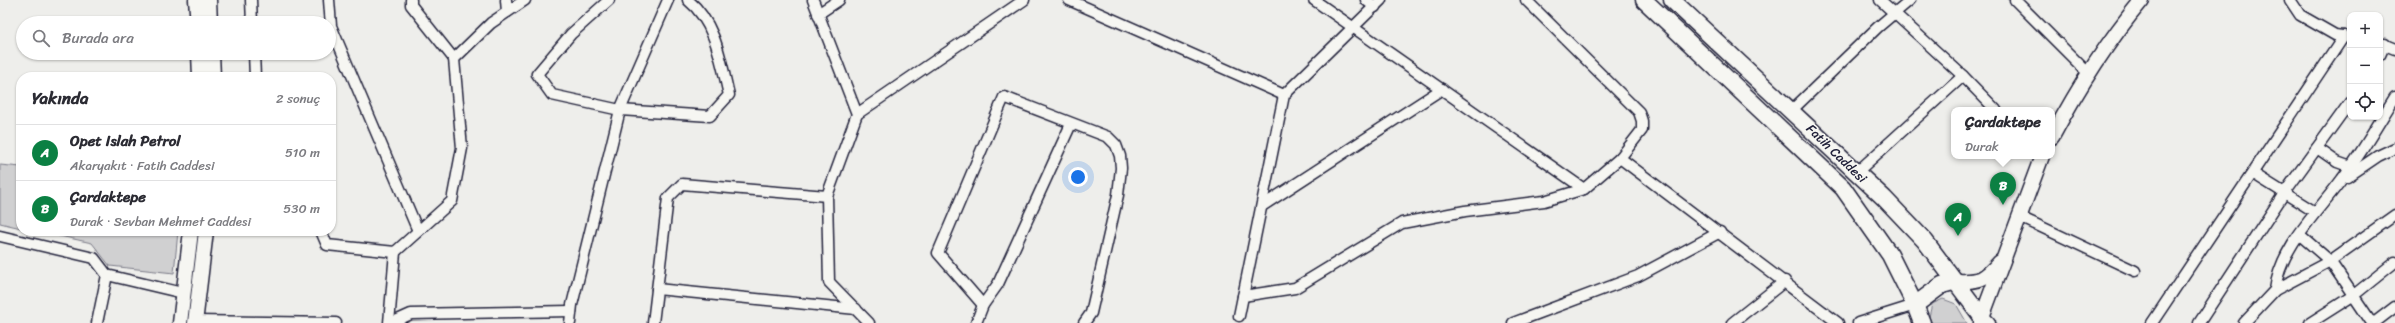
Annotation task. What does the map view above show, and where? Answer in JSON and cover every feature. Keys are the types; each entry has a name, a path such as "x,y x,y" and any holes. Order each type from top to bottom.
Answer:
{"main road":[{"path":"196,0 197,16"},
{"path":"209,0 210,16"},
{"name":"Fatih Caddesi","path":"1644,0 1843,188 1890,255 1915,305 1922,323"},
{"name":"Fatih Caddesi","path":"1672,0 1792,110 1857,172 1925,241 1956,281 1984,321"},
{"path":"2055,131 2088,73 2138,2"},
{"path":"199,60 200,72"},
{"path":"212,60 213,72"},
{"path":"1984,321 2040,159"},
{"path":"180,323 190,236"},
{"path":"195,322 205,236"},
{"path":"1915,305 1942,285 1956,281 1979,281 1988,276 2006,254"}],"street":[{"path":"251,0 252,16"},
{"path":"329,0 330,16"},
{"path":"411,0 411,5 454,59 462,148 452,201 395,252 390,323 410,318 506,318 571,311"},
{"path":"506,0 507,12"},
{"path":"454,59 491,23 525,0"},
{"path":"609,0 571,34 537,74 552,95 620,110 710,116 729,95 716,43 700,9 688,0"},
{"path":"570,323 571,311 620,110 668,0"},
{"path":"813,0 857,114"},
{"path":"818,14 839,0"},
{"path":"869,323 829,282 827,196 857,114 1024,0"},
{"path":"1069,0 1284,94"},
{"path":"1314,0 1584,189"},
{"path":"1366,0 1378,3"},
{"path":"1243,296 1295,288 1402,223 1465,211 1544,201 1584,189 1620,158 1642,130 1642,121 1639,112 1526,0"},
{"path":"1880,0 1964,76 1993,107"},
{"path":"1792,110 1910,0"},
{"path":"2015,0 2088,73"},
{"path":"2152,323 2347,36 2335,35 2300,15 2290,0"},
{"path":"1239,316 1284,94 1378,3"},
{"path":"336,40 418,231"},
{"path":"2383,44 2395,49"},
{"path":"254,60 255,72"},
{"path":"1857,172 1964,76"},
{"path":"1262,206 1442,89"},
{"path":"983,305 938,253 1004,97 1108,137 1116,145 1120,156 1121,168 1118,196 1091,313 1084,323"},
{"path":"2275,290 2280,268 2300,235 2315,212 2351,167 2395,97"},
{"path":"2199,323 2285,192 2347,106"},
{"path":"976,323 983,305 998,284 1071,124"},
{"path":"2317,148 2337,162 2351,167"},
{"path":"2342,180 2378,156 2395,148"},
{"path":"1620,158 1785,281 1838,323"},
{"path":"2254,174 2315,212"},
{"path":"653,323 668,198 682,184 827,196"},
{"path":"2244,323 2275,290 2330,261 2395,215"},
{"path":"2020,217 2135,272"},
{"path":"1513,323 1638,276 1720,232"},
{"path":"2300,235 2330,261 2373,323 2395,307"},
{"path":"0,236 94,258 107,275 183,293"},
{"path":"323,236 327,245 395,252"},
{"path":"2310,323 2354,295 2395,262"},
{"path":"97,323 107,275"},
{"path":"1732,323 1785,281"},
{"path":"657,289 856,310"},
{"path":"1858,323 1915,305"},
{"path":"195,322 336,323"}],"shaded area":[{"path":"0,165 16,167 16,227 0,223"},
{"path":"60,236 178,236 174,273 110,266 92,243"},
{"path":"1943,299 1956,304 1967,323 1932,323 1929,317 1932,304"}],"place":[{"name":"Çardaktepe","path":"2003,205"},
{"name":"Opet Islah Petrol","path":"1958,236"}]}
